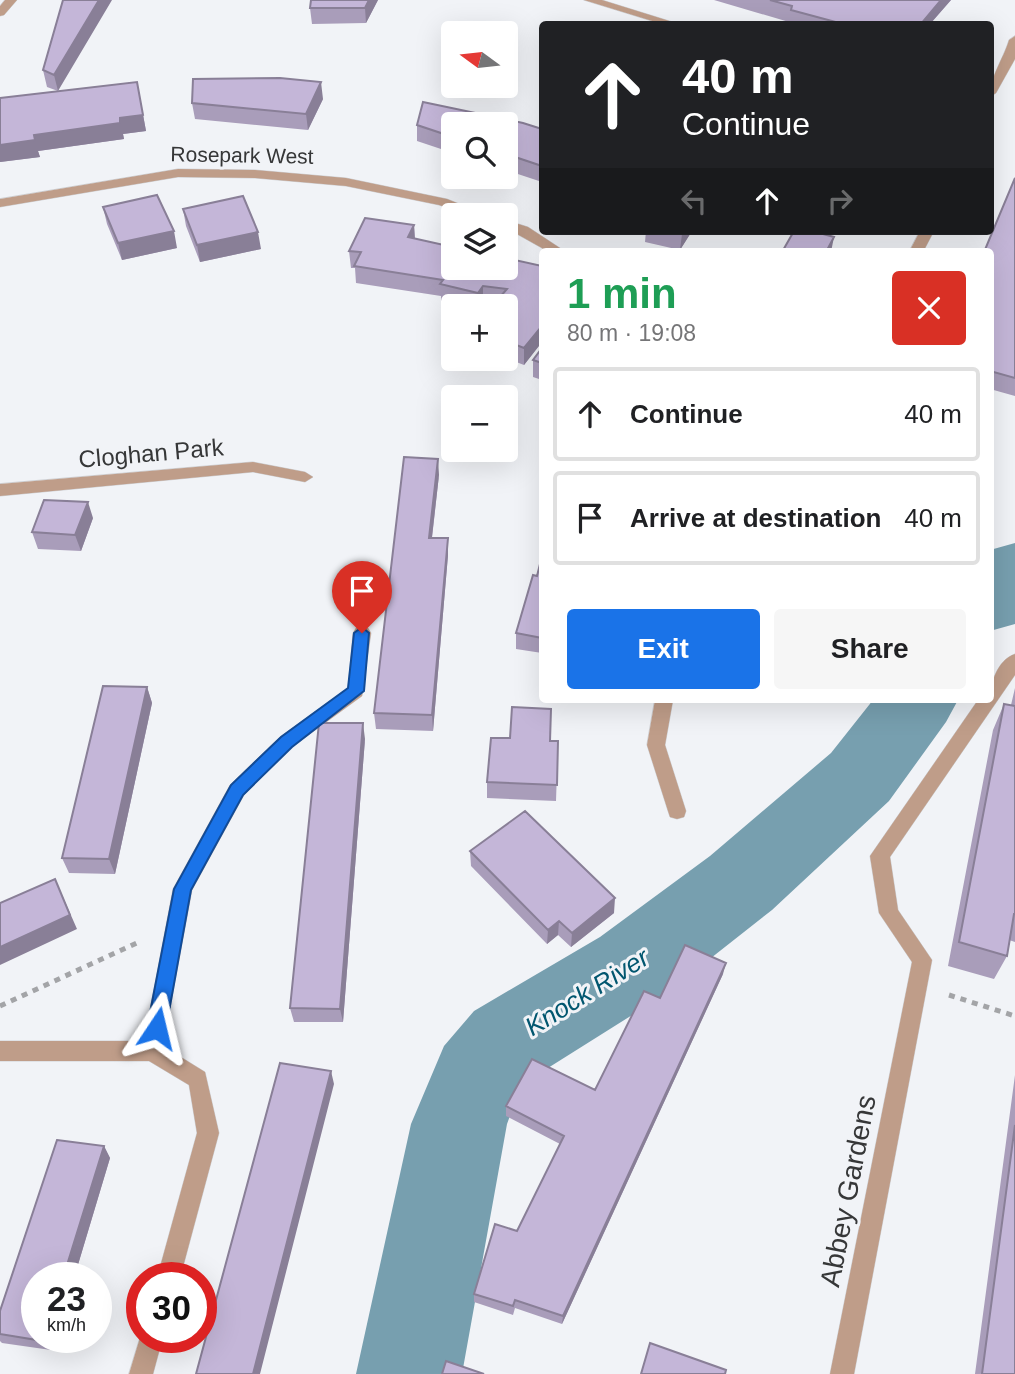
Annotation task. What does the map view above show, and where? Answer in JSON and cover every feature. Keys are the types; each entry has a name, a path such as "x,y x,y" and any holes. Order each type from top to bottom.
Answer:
{"street":[{"path":"0,13 11,0"},
{"path":"590,0 663,21"},
{"path":"994,86 1010,57 1015,40"},
{"name":"Rosepark West","path":"0,203 178,173 255,174 346,182 445,203"},
{"path":"518,228 552,248"},
{"name":"Cloghan Park","path":"0,490 253,467 305,477"},
{"path":"152,1051 183,889 237,790 286,742 356,691 362,633"},
{"name":"Abbey Gardens","path":"994,691 1015,661"},
{"path":"663,703 656,745 677,811"},
{"name":"Abbey Gardens","path":"842,1374 922,960 889,913 880,856 986,703"},
{"path":"0,1051 152,1051 198,1079 208,1133 172,1262"},
{"path":"141,1374 147,1353"}],"path":[{"path":"0,1006 142,940 174,932"},
{"path":"918,985 1015,1016"}],"building":[{"path":"63,0 99,0 54,75 43,70"},
{"path":"311,0 369,0 365,8 310,8"},
{"path":"770,0 941,0 924,21 832,21 791,10 792,6"},
{"path":"280,78 321,82 306,114 192,103 193,79"},
{"path":"137,82 143,115 120,118 120,123 34,135 35,140 0,145 0,98"},
{"path":"423,102 471,112 441,112 441,133 417,125"},
{"path":"518,122 539,128 539,165 518,158"},
{"path":"1015,178 1015,378 994,372 994,248 986,248 991,235 994,235 994,228"},
{"path":"157,195 174,231 118,243 103,207"},
{"path":"243,196 258,232 197,245 183,209"},
{"path":"365,218 414,225 408,237 441,244 441,280 354,266 361,252 349,251"},
{"path":"792,235 834,237 828,248 784,248"},
{"path":"518,261 539,265 539,330 524,348 518,346 518,294 503,294 507,289 483,286 478,293 440,284 443,280 518,280"},
{"path":"404,457 438,459 429,538 448,538 432,715 374,713"},
{"path":"44,500 88,502 75,535 32,532"},
{"path":"539,568 539,637 516,633 533,575 537,576"},
{"path":"103,686 147,687 109,859 62,858"},
{"path":"1004,704 1015,706 1015,914 1007,956 959,942"},
{"path":"512,707 551,709 550,741 558,741 557,785 487,782 491,738 510,738"},
{"path":"319,723 363,723 340,1009 290,1008"},
{"path":"525,811 615,898 572,933 559,921 548,930 470,851"},
{"path":"55,879 70,915 0,947 0,903"},
{"path":"685,945 726,963 563,1316 515,1300 513,1306 474,1294 495,1224 517,1231 564,1136 506,1106 532,1059 595,1090 644,991 660,998"},
{"path":"280,1063 331,1071 253,1374 196,1374 202,1353 217,1353 217,1296"},
{"path":"1015,1125 1015,1374 982,1374"},
{"path":"57,1140 104,1146 68,1262 21,1262 21,1337 0,1334 0,1311"},
{"path":"650,1343 726,1370 725,1374 641,1374"},
{"path":"446,1361 484,1374 442,1374"}],"waterway":[{"name":"Knock River","path":"994,598 1015,570"},
{"name":"Knock River","path":"409,1374 459,1124 477,1078 507,1042 632,966 741,883 860,777 916,703"}],"route":[{"path":"157,1028 183,889 237,790 286,742 356,691 362,633"}]}
